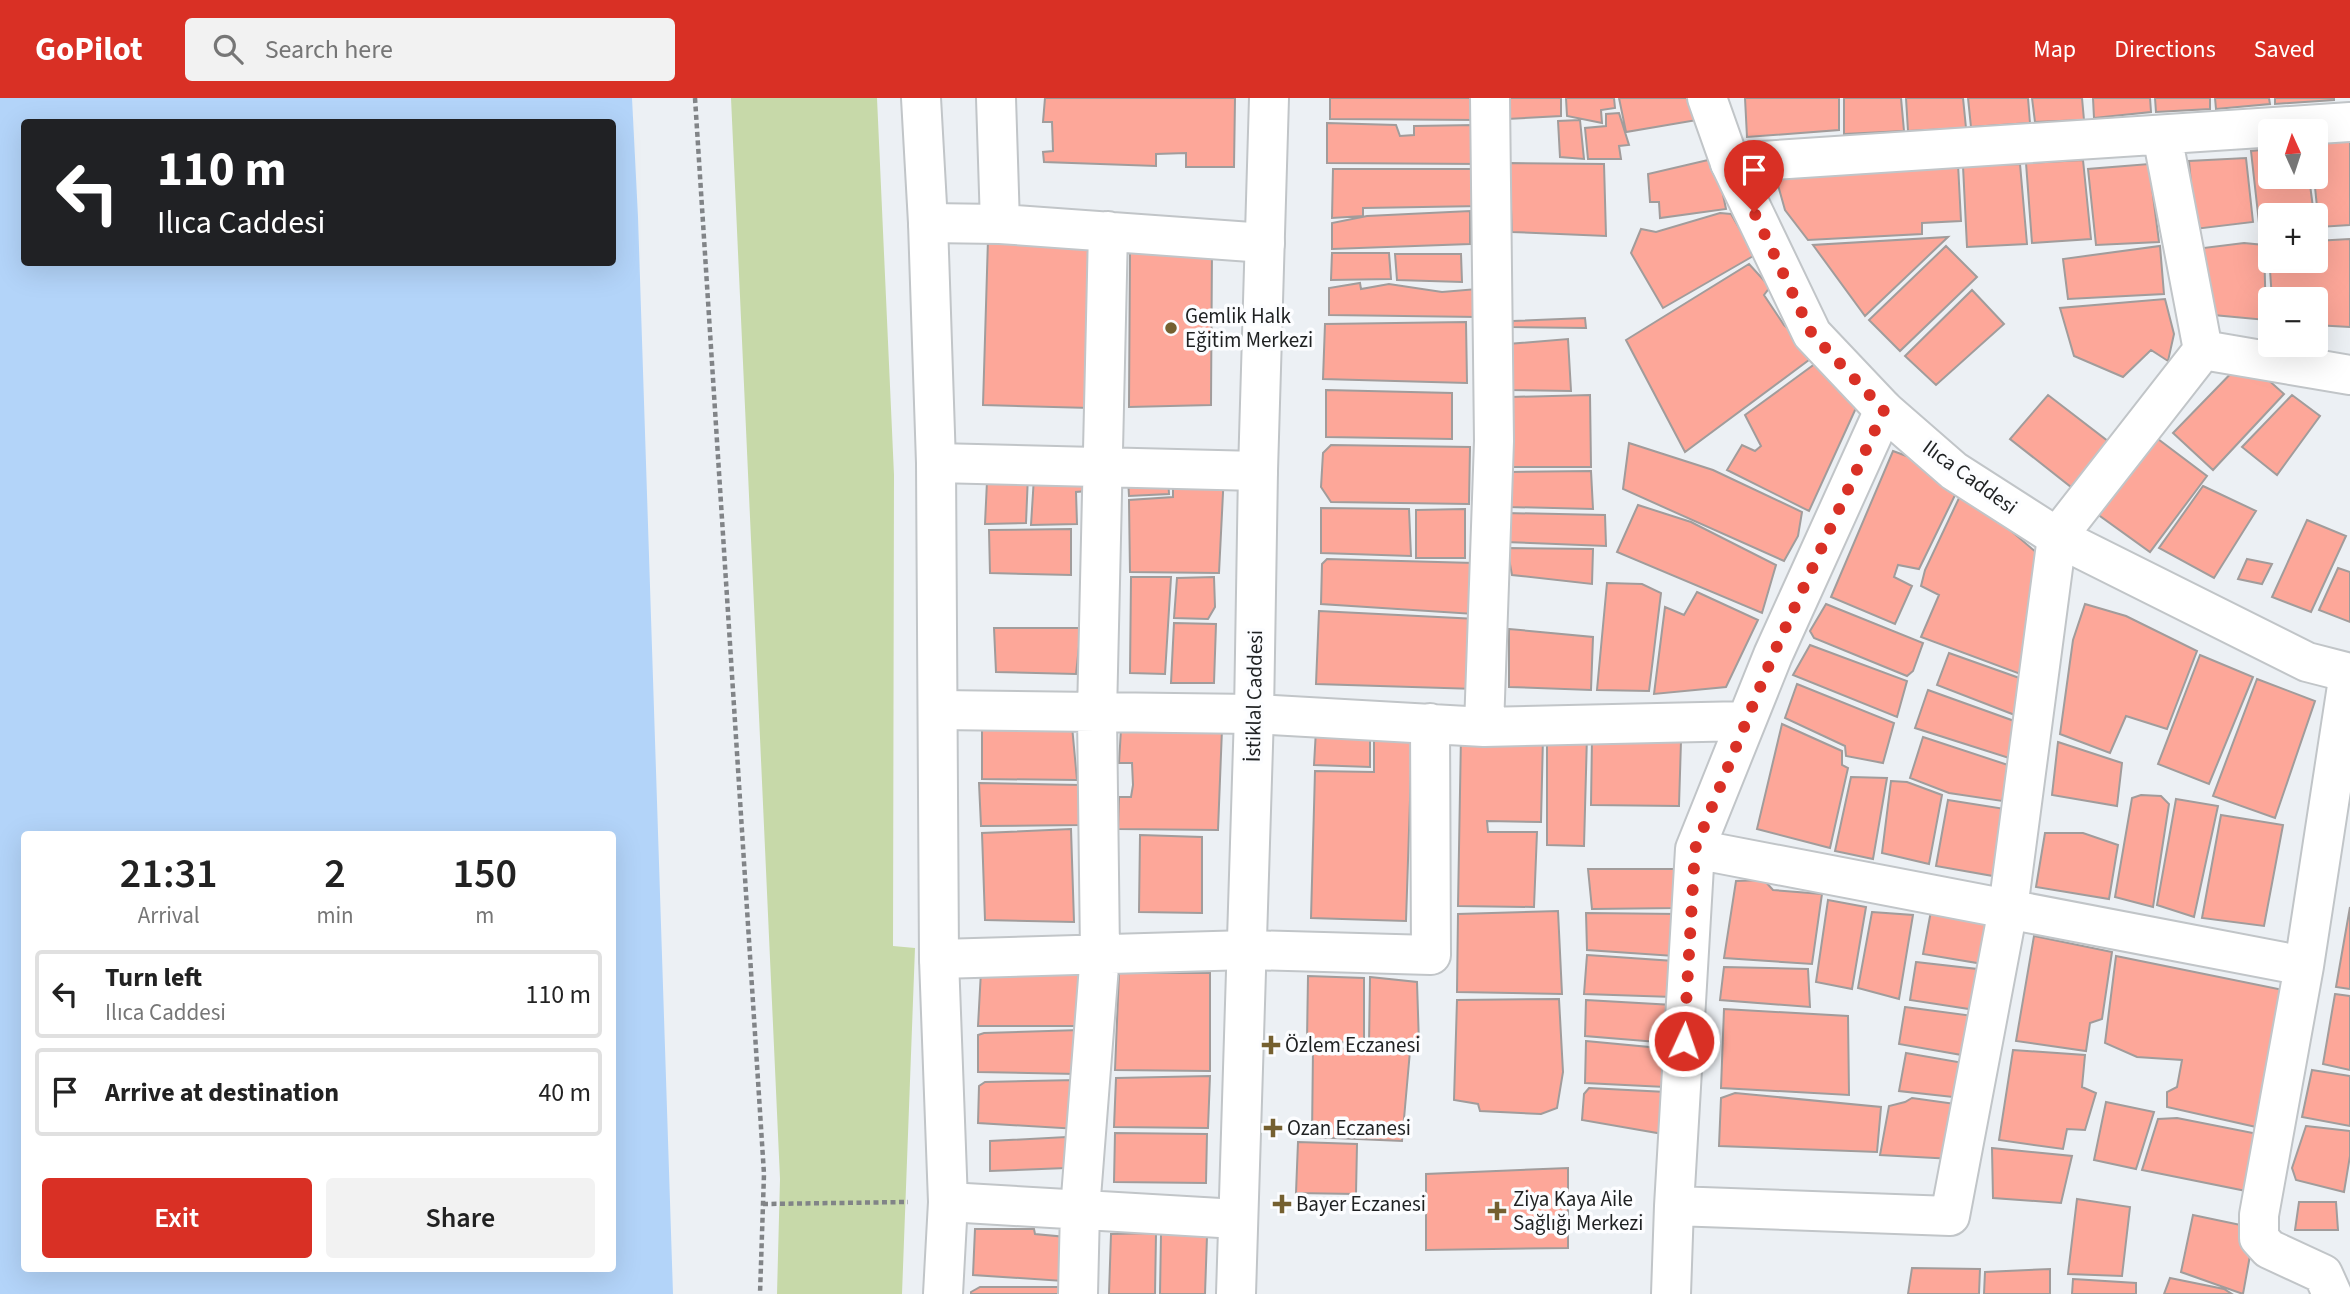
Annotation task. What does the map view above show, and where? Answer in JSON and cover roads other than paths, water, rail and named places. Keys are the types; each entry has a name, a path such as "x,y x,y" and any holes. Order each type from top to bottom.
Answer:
{"street":[{"path":"921,98 936,463 939,959 948,1202 943,1294"},
{"path":"996,98 1000,224"},
{"name":"İstiklal Caddesi","path":"1236,1294 1248,950 1269,98"},
{"path":"1484,727 1494,441 1490,98"},
{"name":"Ilıca Caddesi","path":"1707,98 1730,163 1812,334 1884,410 1954,471 2057,537 2307,662 2349,673"},
{"path":"1730,163 2350,122"},
{"path":"1674,1206 1950,1216 2008,909 2057,537 2203,350 2162,135"},
{"path":"928,223 1000,224 1265,243"},
{"path":"1077,1294 1080,1210 1100,953 1097,714 1108,231"},
{"path":"2203,350 2350,375"},
{"path":"1671,1294 1695,849 1773,655 1884,410"},
{"path":"936,463 1258,471"},
{"path":"2332,1294 2323,1274 2269,1249 2259,1238 2259,1215 2304,966 2349,673"},
{"path":"939,710 1097,714 1254,713 1484,727 1746,721"},
{"path":"939,959 1248,950 1431,955 1430,723"},
{"path":"1695,849 2304,966"},
{"path":"948,1202 1237,1219"}],"water":[{"path":"0,98 632,98 673,1294 0,1294"}],"place":[{"name":"Gemlik Halk Eğitim Merkezi","path":"1171,328"},
{"name":"Özlem Eczanesi","path":"1271,1045"},
{"name":"Ozan Eczanesi","path":"1273,1128"},
{"name":"Bayer Eczanesi","path":"1282,1204"},
{"name":"Ziya Kaya Aile Sağlığı Merkezi","path":"1497,1211"}]}
